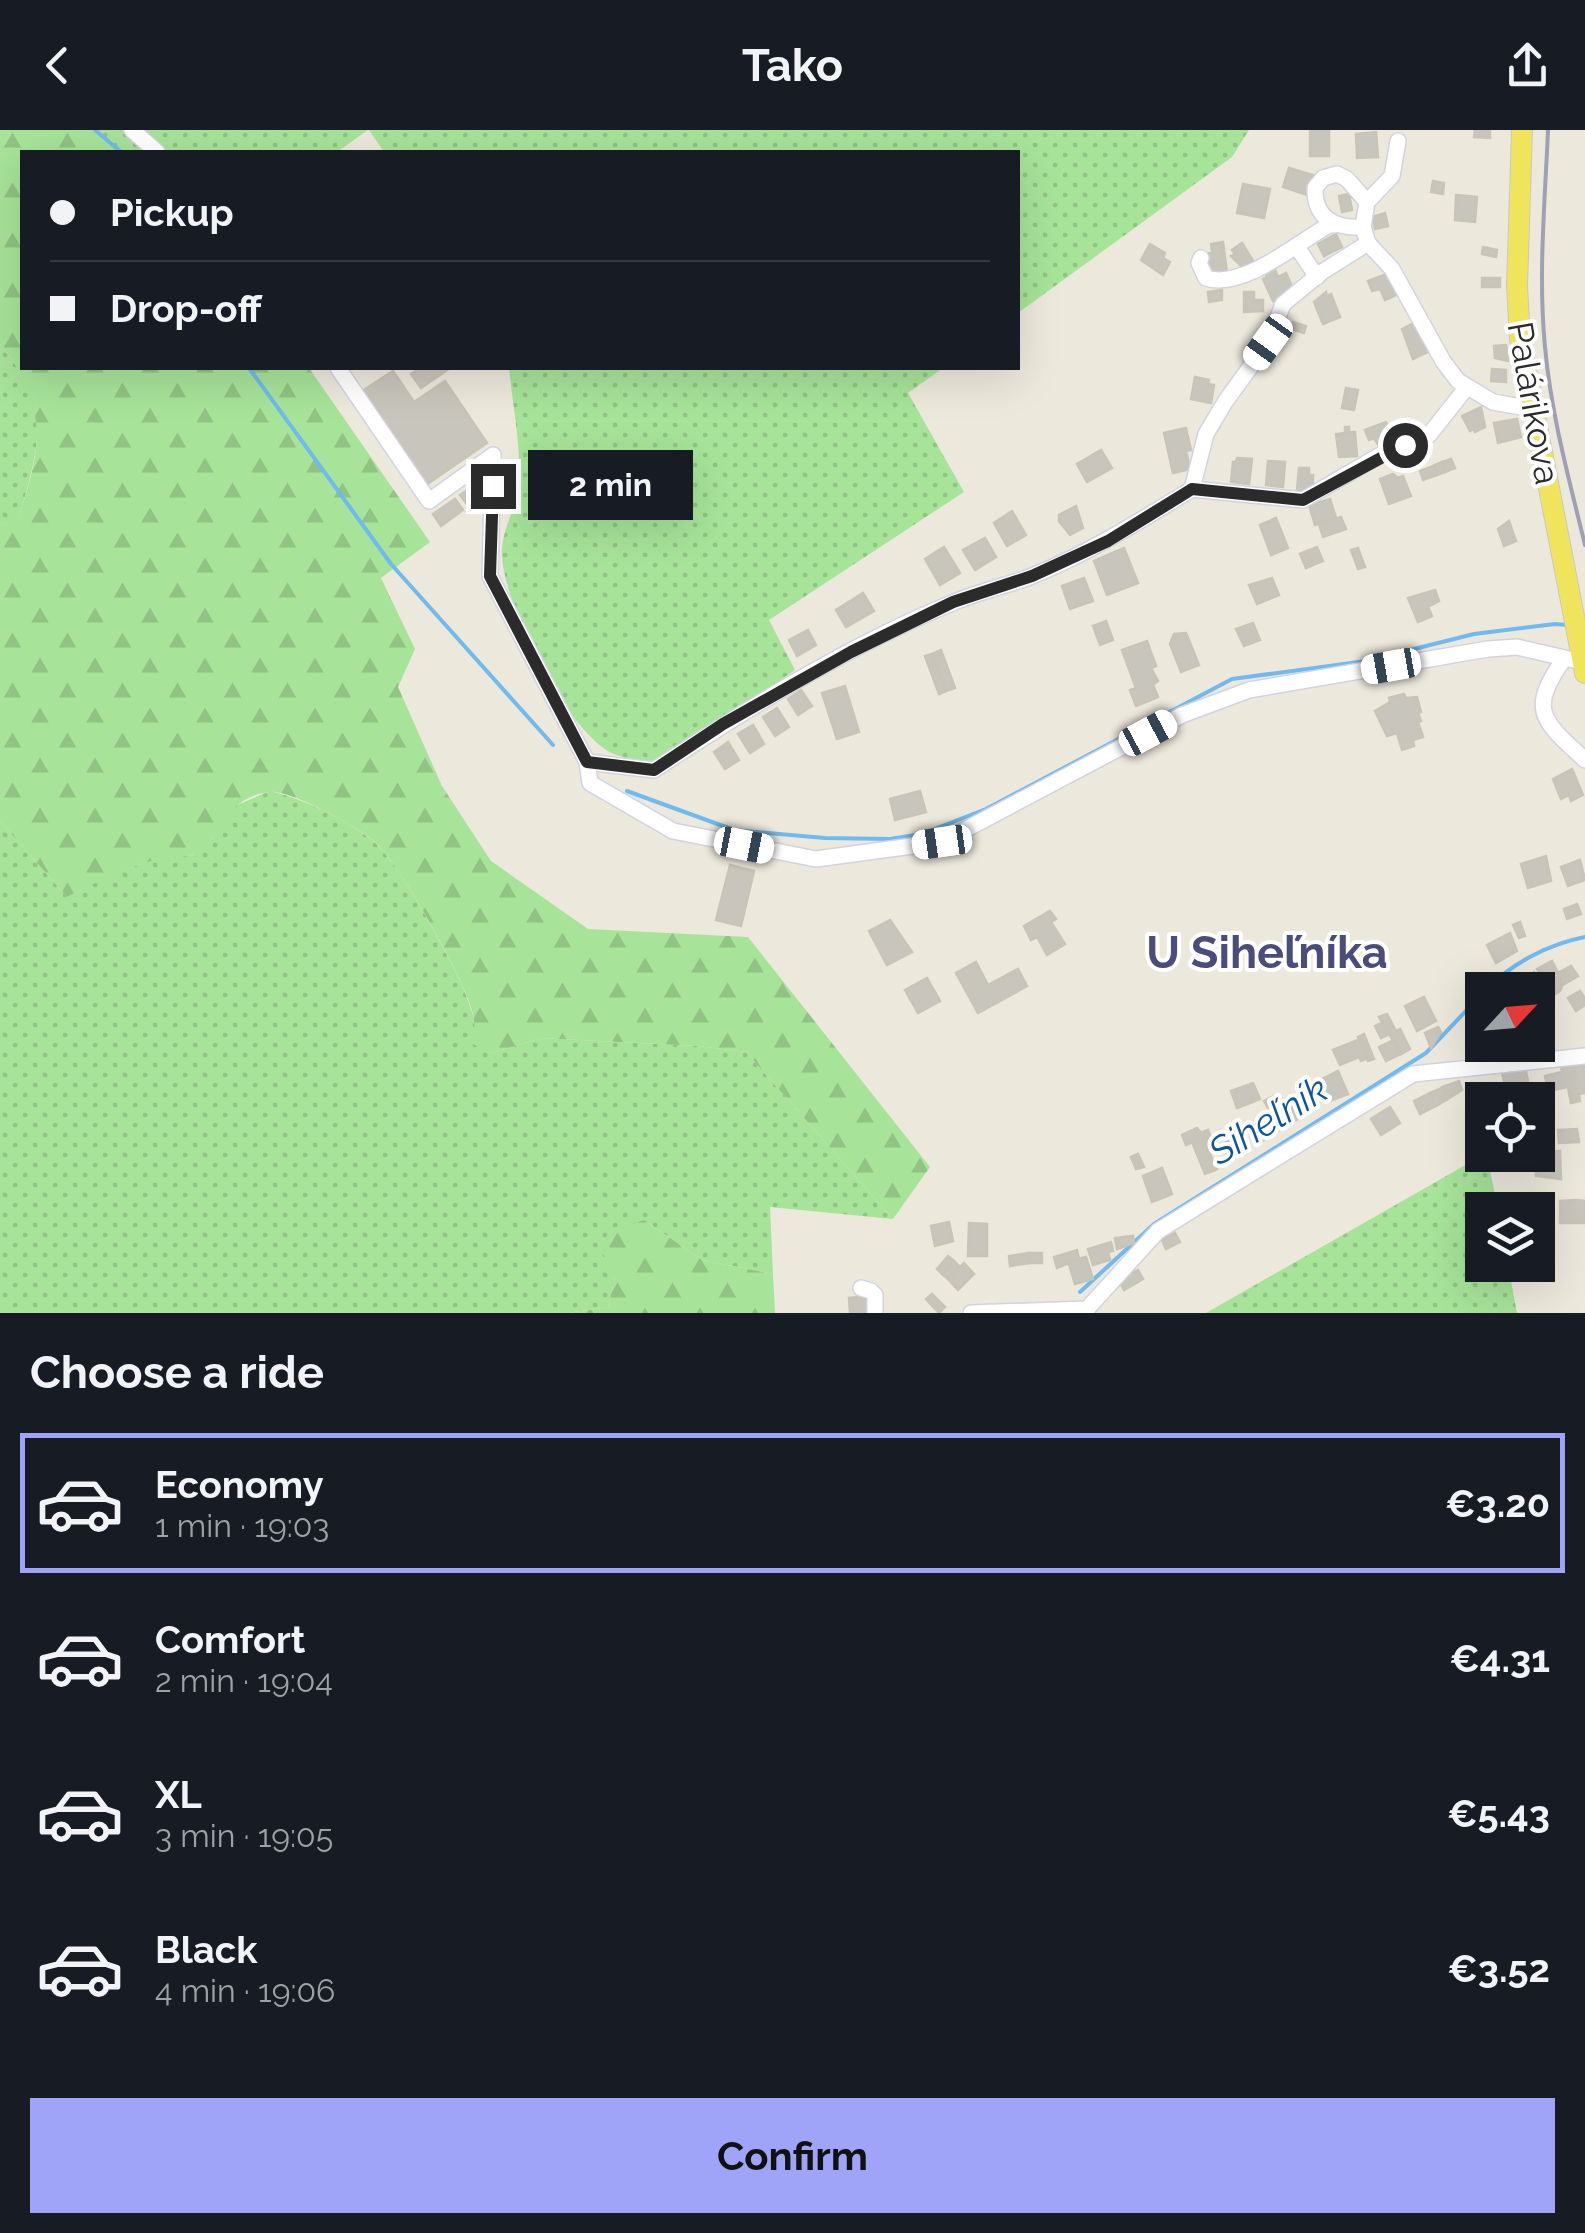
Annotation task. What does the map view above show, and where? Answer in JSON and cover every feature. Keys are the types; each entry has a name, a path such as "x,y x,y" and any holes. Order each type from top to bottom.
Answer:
{"main road":[{"name":"Palárikova","path":"1522,130 1517,307 1577,659"}],"street":[{"path":"132,130 155,150"},
{"path":"1192,489 1206,434 1268,342 1279,309 1366,235 1367,202 1392,176 1398,141"},
{"path":"1367,202 1347,179 1337,174 1324,178 1315,188 1316,206 1324,219 1366,235 1392,269 1443,361 1467,387 1493,402 1532,409"},
{"path":"1202,258 1200,270 1206,278 1216,281 1244,275 1335,225"},
{"path":"1296,248 1316,277"},
{"path":"339,370 429,501 494,456 490,576 587,762 590,783 672,832 816,859 942,842 1182,714 1249,690 1488,649 1517,647 1577,659"},
{"path":"587,762 654,770 723,724 851,652 953,602 1032,576 1108,541 1192,489 1303,500 1382,454 1429,435 1467,387"},
{"path":"1577,659 1544,691 1542,706 1552,728 1585,760"},
{"path":"971,1313 1087,1309 1158,1230 1413,1074 1585,1056"},
{"path":"860,1288 872,1290 875,1313"}],"green space":[{"path":"0,130 97,130 117,150 20,150 20,370 310,370 430,542 381,578 415,649 398,687 442,786 491,861 588,929 748,937 930,1167 893,1219 746,1052 541,1038 489,1054 473,1044 474,1021 468,998 401,875 368,836 307,802 278,792 253,796 241,802 195,853 140,865 67,897 0,821 0,525 17,522 32,473 37,430 28,389 0,344"},
{"path":"97,130 368,130 340,150 117,150"},
{"path":"369,130 1249,130 1232,157 1020,312 1020,150 383,150"},
{"path":"0,344 31,391 38,427 34,461 17,523 0,525"},
{"path":"509,370 940,370 908,393 964,492 769,620 795,670 660,763 625,758 596,742 559,696 527,636 502,558 506,529 518,493 518,442"},
{"path":"270,791 336,817 382,850 445,951 489,1054 541,1038 746,1052 893,1219 770,1207 773,1274 702,1260 644,1220 615,1277 608,1307 568,1313 0,1313 0,821 67,897 105,877 155,859 192,855 212,838 232,807"},
{"path":"1465,1165 1465,1172 1490,1172 1494,1192 1465,1192 1465,1282 1511,1282 1517,1313 1206,1313"},
{"path":"644,1220 702,1260 773,1274 775,1313 568,1313 608,1307 615,1277 600,1248 609,1232"}],"building":[{"path":"1310,130 1329,130 1329,156 1310,156"},
{"path":"1475,130 1490,130 1490,138 1474,137"},
{"path":"1376,132 1378,157 1357,158 1356,134"},
{"path":"1289,168 1313,175 1307,195 1283,187"},
{"path":"1433,181 1444,183 1443,194 1431,192"},
{"path":"1243,184 1270,189 1264,218 1237,213"},
{"path":"1349,194 1352,210 1342,212 1339,196"},
{"path":"1456,195 1477,197 1475,222 1455,220"},
{"path":"1385,213 1388,226 1375,229 1372,217"},
{"path":"1336,234 1342,247 1324,256 1318,244"},
{"path":"1223,242 1227,273 1215,275 1214,268 1209,269 1207,254 1212,252 1211,244"},
{"path":"1242,243 1255,264 1245,270 1231,256 1235,254 1232,250"},
{"path":"1150,244 1165,253 1163,258 1170,262 1163,275 1141,260"},
{"path":"1483,247 1497,250 1496,257 1482,254"},
{"path":"1273,265 1278,277 1286,273 1294,291 1273,301 1263,269"},
{"path":"1389,273 1398,294 1385,300 1380,289 1372,291 1368,281"},
{"path":"1482,278 1500,278 1500,287 1482,287"},
{"path":"1222,290 1222,300 1209,302 1208,292"},
{"path":"1244,292 1254,292 1254,300 1263,300 1263,311 1244,312"},
{"path":"1326,292 1327,296 1331,294 1340,317 1323,324 1314,302"},
{"path":"1293,322 1306,326 1304,333 1291,329"},
{"path":"1416,322 1430,351 1413,359 1402,329"},
{"path":"1506,345 1508,361 1495,358 1494,346"},
{"path":"1492,369 1506,370 1506,382 1491,381"},
{"path":"418,370 447,370 421,388 411,374"},
{"path":"393,371 414,402 445,381 487,443 423,487 359,393"},
{"path":"1195,377 1214,385 1211,403 1191,399"},
{"path":"1346,388 1358,390 1354,410 1342,408"},
{"path":"1481,407 1485,427 1470,431 1462,416"},
{"path":"1517,419 1521,437 1498,443 1494,423"},
{"path":"1386,422 1395,438 1379,446 1374,438 1369,440 1365,430"},
{"path":"1345,427 1355,432 1357,456 1339,457 1336,434 1345,433"},
{"path":"1186,428 1190,469 1173,473 1164,433"},
{"path":"1101,450 1112,468 1087,482 1077,464"},
{"path":"1237,458 1252,459 1249,484 1231,482"},
{"path":"1451,459 1455,468 1445,472 1442,462"},
{"path":"1268,461 1285,462 1283,487 1266,485"},
{"path":"1442,462 1445,472 1437,475 1433,466"},
{"path":"1433,466 1437,475 1423,480 1420,471"},
{"path":"1299,468 1309,468 1313,489 1297,490"},
{"path":"1393,474 1403,476 1411,496 1389,504 1380,479"},
{"path":"478,483 484,492 466,503 460,495"},
{"path":"455,499 463,510 441,526 433,514"},
{"path":"1330,499 1336,518 1315,525 1309,505"},
{"path":"1076,506 1083,528 1070,535 1059,515"},
{"path":"1012,511 1026,535 1007,546 994,523"},
{"path":"1341,517 1346,529 1323,537 1319,524"},
{"path":"1276,518 1288,548 1271,555 1260,525"},
{"path":"1509,521 1516,541 1504,546 1498,529"},
{"path":"985,538 996,557 975,570 963,550"},
{"path":"944,547 960,573 940,585 925,559"},
{"path":"1317,547 1323,561 1313,565 1307,551"},
{"path":"1124,548 1138,583 1107,595 1094,561"},
{"path":"1358,548 1365,567 1358,569 1351,550"},
{"path":"1307,551 1313,565 1306,568 1300,554"},
{"path":"1084,578 1093,601 1070,609 1062,586"},
{"path":"1272,578 1279,595 1257,604 1249,585"},
{"path":"1435,590 1439,601 1428,607 1432,616 1418,622 1408,598"},
{"path":"863,593 874,611 846,627 836,610"},
{"path":"1106,621 1113,640 1100,645 1093,626"},
{"path":"1253,623 1260,640 1244,646 1236,629"},
{"path":"808,630 816,645 797,656 789,640"},
{"path":"1186,633 1199,665 1181,672 1170,644 1174,634"},
{"path":"1147,641 1156,666 1151,668 1158,681 1153,685 1158,697 1136,706 1130,690 1136,688 1122,650"},
{"path":"941,650 955,688 946,691 932,654"},
{"path":"932,654 946,691 939,694 925,656"},
{"path":"845,686 859,732 837,739 822,693"},
{"path":"801,690 812,706 798,715 788,699"},
{"path":"1404,694 1406,698 1417,697 1423,737 1402,750 1397,733 1387,736 1375,711 1390,702 1389,698"},
{"path":"777,708 789,727 775,736 763,717"},
{"path":"753,725 764,744 750,753 738,734"},
{"path":"728,742 739,760 725,769 714,752"},
{"path":"1572,769 1583,795 1571,801 1569,795 1561,799 1553,779"},
{"path":"920,791 926,812 895,820 890,799"},
{"path":"1546,856 1551,881 1528,888 1521,864"},
{"path":"1580,860 1585,880 1568,886 1561,867"},
{"path":"730,865 754,871 741,926 716,920"},
{"path":"1577,904 1581,914 1567,919 1564,909"},
{"path":"1050,911 1056,919 1051,922 1065,944 1047,955 1037,937 1031,940 1024,926"},
{"path":"890,920 912,952 887,965 869,931"},
{"path":"1520,922 1525,936 1519,938 1513,925"},
{"path":"1510,933 1517,951 1496,963 1487,945"},
{"path":"1552,961 1558,973 1539,972 1537,969"},
{"path":"976,962 988,985 1018,969 1027,986 978,1013 956,973"},
{"path":"1571,966 1578,976 1571,980 1564,970"},
{"path":"1564,970 1571,980 1563,985 1557,973"},
{"path":"1555,977 1562,985 1555,993"},
{"path":"927,978 940,1001 918,1013 905,990"},
{"path":"1580,991 1585,1005 1576,1011 1568,998"},
{"path":"1424,997 1436,1021 1417,1031 1405,1006"},
{"path":"1387,1014 1410,1049 1401,1054 1379,1017"},
{"path":"1384,1022 1390,1034 1381,1038 1375,1026"},
{"path":"1438,1027 1441,1032 1431,1048 1425,1033"},
{"path":"1364,1034 1374,1059 1368,1061 1358,1037"},
{"path":"1360,1039 1368,1058 1361,1061 1359,1057 1340,1065 1333,1050"},
{"path":"1394,1040 1401,1054 1386,1061 1379,1047"},
{"path":"1585,1061 1585,1093 1579,1094 1580,1101 1571,1103 1568,1087 1555,1090 1555,1082 1546,1082 1545,1076 1562,1072 1561,1067"},
{"path":"1525,1067 1528,1082 1504,1082 1502,1072"},
{"path":"1338,1071 1348,1094 1332,1100 1320,1080"},
{"path":"1320,1080 1323,1088 1312,1093 1308,1084"},
{"path":"1459,1081 1462,1090 1446,1100 1442,1087"},
{"path":"1253,1083 1260,1099 1237,1108 1231,1091"},
{"path":"1442,1088 1446,1100 1436,1106 1430,1093"},
{"path":"1430,1093 1436,1106 1420,1114 1414,1101"},
{"path":"1276,1095 1280,1103 1268,1108 1264,1101"},
{"path":"1291,1095 1304,1115 1295,1121 1283,1110 1286,1108 1282,1101"},
{"path":"1390,1107 1400,1123 1381,1135 1371,1119"},
{"path":"1271,1117 1279,1130 1259,1143 1252,1125"},
{"path":"1197,1128 1201,1133 1217,1169 1215,1170 1202,1138 1186,1145 1182,1135"},
{"path":"1577,1129 1579,1142 1559,1143 1558,1130"},
{"path":"1208,1130 1214,1145 1207,1148 1201,1133"},
{"path":"1237,1136 1246,1151 1230,1160 1221,1145"},
{"path":"1202,1138 1215,1170 1205,1174 1192,1142"},
{"path":"1555,1151 1560,1151 1561,1179 1536,1176 1536,1172 1555,1172"},
{"path":"1138,1154 1144,1167 1136,1169 1131,1157"},
{"path":"1162,1168 1172,1194 1152,1202 1143,1176"},
{"path":"1560,1201 1585,1201 1585,1223 1560,1223"},
{"path":"949,1222 953,1241 935,1246 931,1226"},
{"path":"969,1223 987,1224 987,1256 968,1256"},
{"path":"1175,1233 1180,1242 1166,1249 1162,1240"},
{"path":"1133,1236 1134,1243 1117,1249 1115,1238"},
{"path":"1111,1242 1110,1260 1093,1265 1088,1249"},
{"path":"1077,1250 1079,1259 1057,1268 1054,1257"},
{"path":"1029,1253 1042,1253 1042,1263 1030,1263"},
{"path":"1029,1253 1030,1263 1010,1266 1009,1256"},
{"path":"948,1256 954,1261 942,1274 937,1269"},
{"path":"1086,1257 1093,1279 1075,1284 1068,1261"},
{"path":"954,1261 960,1267 948,1279 942,1274"},
{"path":"964,1263 974,1274 958,1290 948,1279"},
{"path":"1138,1270 1143,1279 1124,1290 1119,1280"},
{"path":"932,1294 945,1307 939,1313 926,1299"},
{"path":"870,1296 871,1313 850,1313 849,1298"}],"waterway":[{"path":"95,130 119,150"},
{"path":"250,370 391,564 553,745"},
{"path":"627,791 734,830 825,838 890,839 922,834 986,809 1232,679 1366,661 1474,634 1567,625"},
{"name":"Siheľník","path":"1506,972 1558,944 1585,937"},
{"name":"Siheľník","path":"1080,1292 1154,1224 1426,1053 1465,1012"}],"railway":[{"path":"1548,130 1542,266 1545,347 1556,422 1585,545"}],"district":[{"name":"U Siheľníka","path":"1267,952"}],"route":[{"path":"493,486 490,576 587,762 654,770 723,724 851,652 953,602 1032,576 1108,541 1192,489 1303,500 1405,445"}]}
